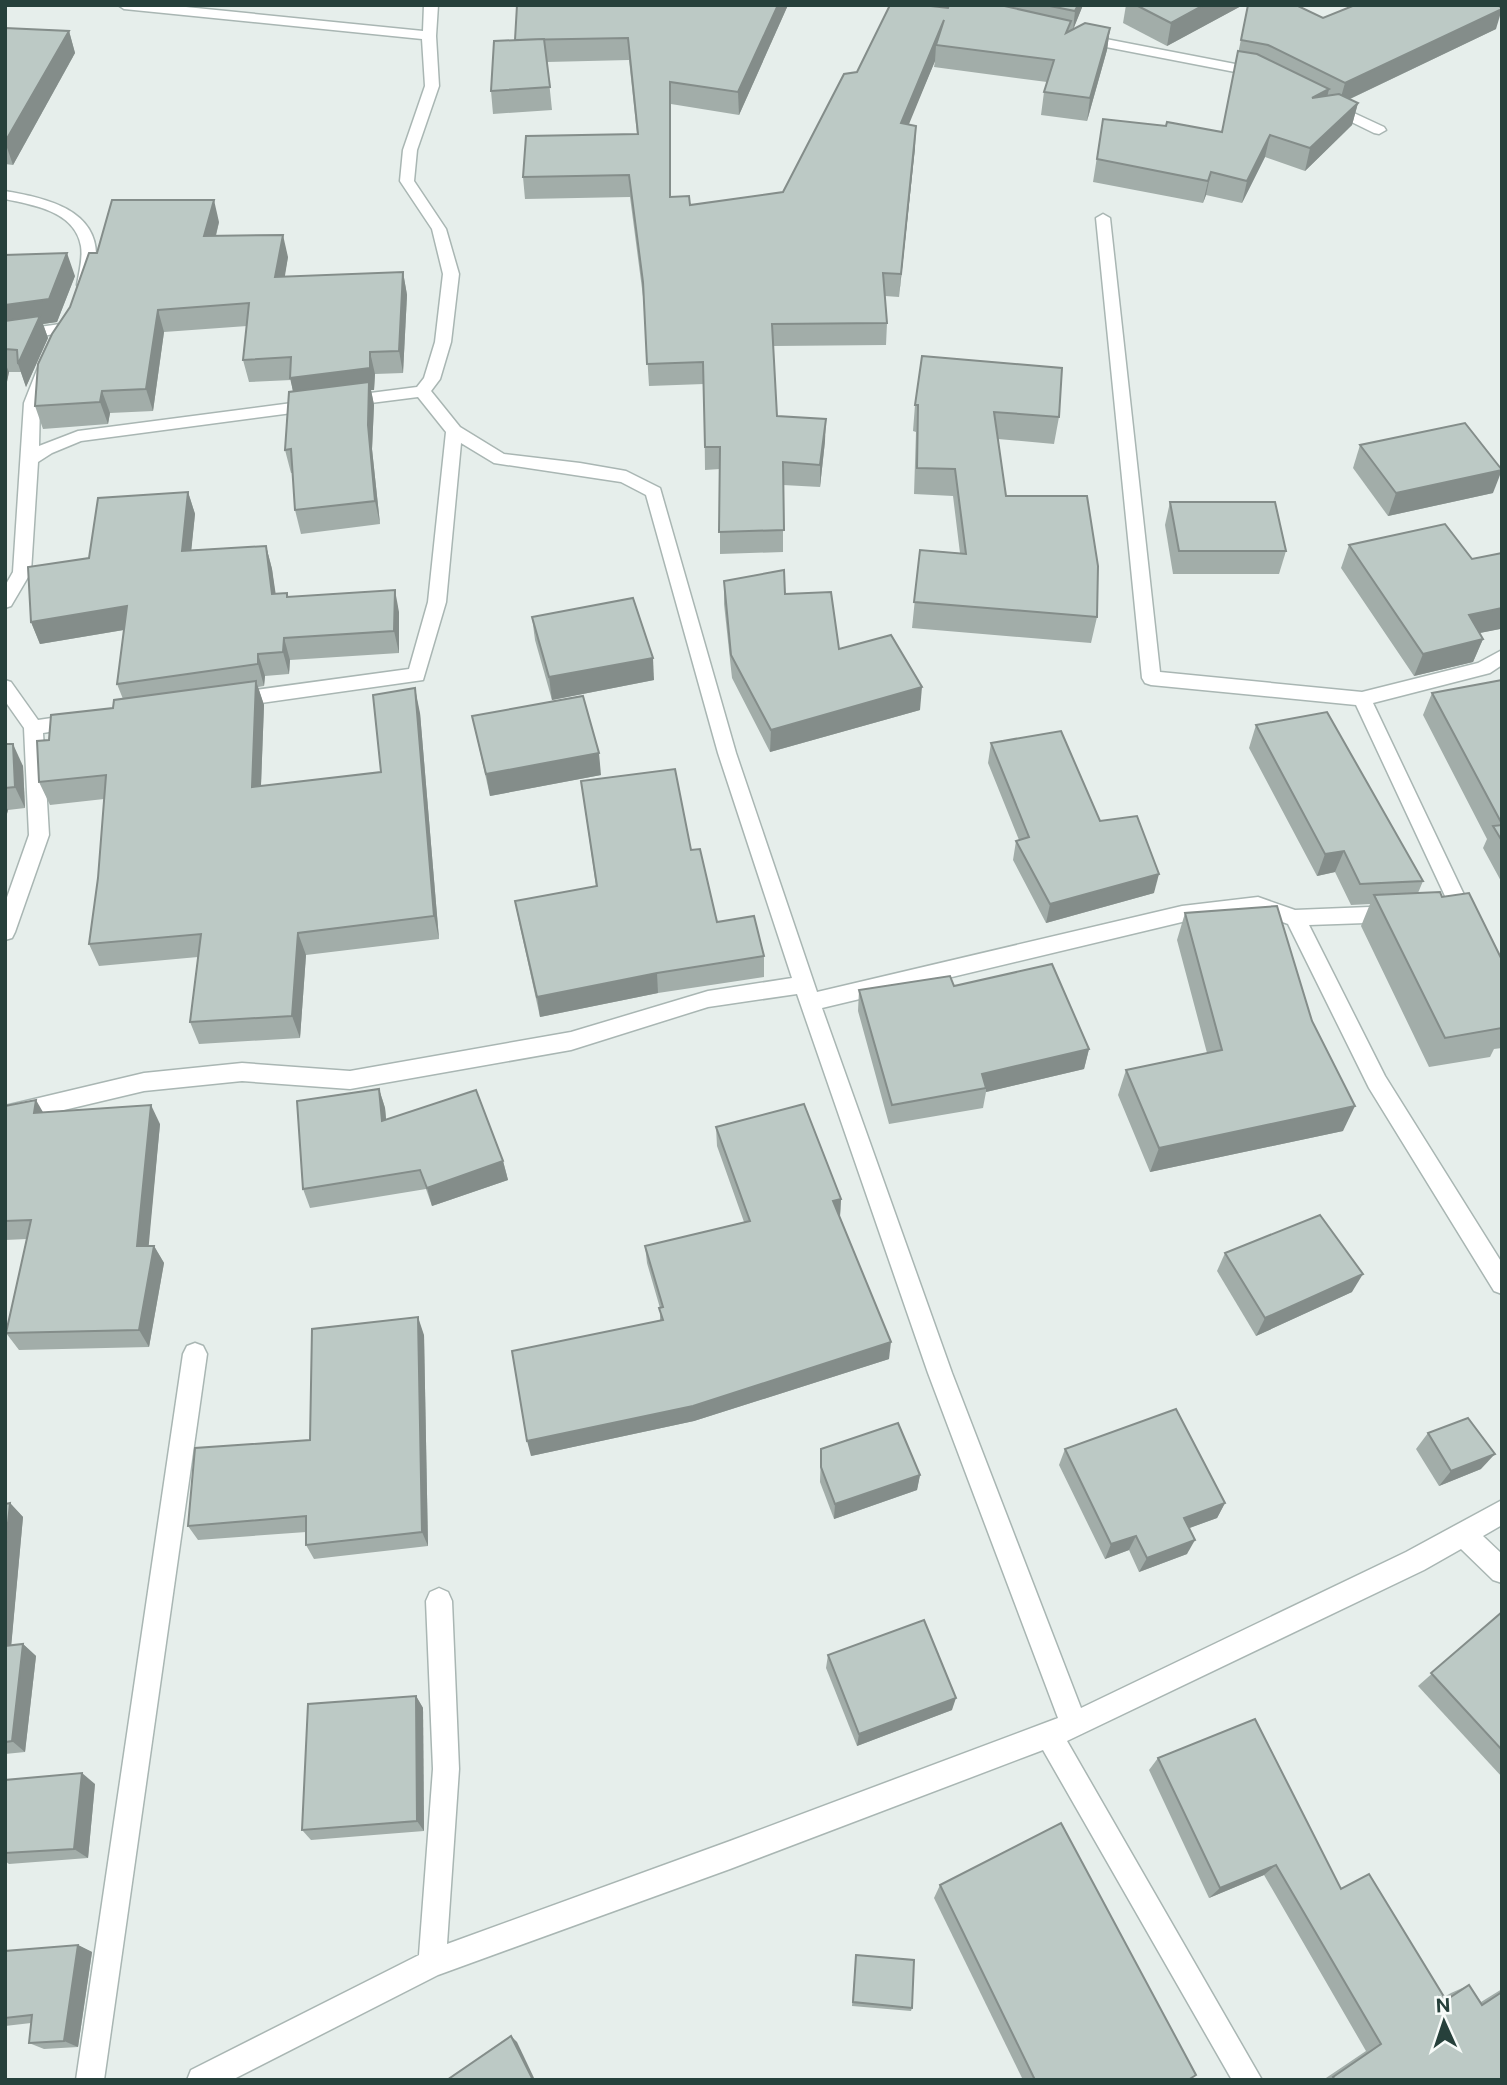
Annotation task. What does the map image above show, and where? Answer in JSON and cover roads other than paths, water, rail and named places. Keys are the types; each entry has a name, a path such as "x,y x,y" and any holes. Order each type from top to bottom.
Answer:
{"street":[{"path":"124,5 429,36"},
{"path":"30,460 46,449 78,436 422,391 432,379 443,342 451,274 439,229 407,181 410,150 432,86 429,36 431,5"},
{"path":"1071,37 1257,71 1270,77"},
{"path":"1318,100 1379,130"},
{"path":"5,195 50,203 77,221 88,243 85,286 80,296"},
{"path":"1103,218 1151,678 1362,699 1484,668 1502,656"},
{"path":"5,337 63,334 40,376 32,403 22,572 5,602"},
{"path":"422,391 454,431 500,459 580,468 626,477 654,492 727,753 808,993 940,1373 1074,1725"},
{"path":"211,703 417,675 437,602 454,431"},
{"path":"5,687 33,727 39,835 5,932"},
{"path":"1362,699 1474,936"},
{"path":"33,727 102,718"},
{"path":"5,1115 144,1082 242,1072 351,1080 571,1041 708,999 808,993 1182,914 1258,905 1295,918 1462,911"},
{"path":"1295,918 1377,1082 1502,1284"},
{"path":"90,2080 195,1354"},
{"path":"201,2080 432,1963 730,1855 1074,1725 1415,1561 1502,1512"},
{"path":"1462,1534 1502,1571"},
{"path":"432,1963 446,1769 439,1601"},
{"path":"1049,1735 1248,2080"}]}
